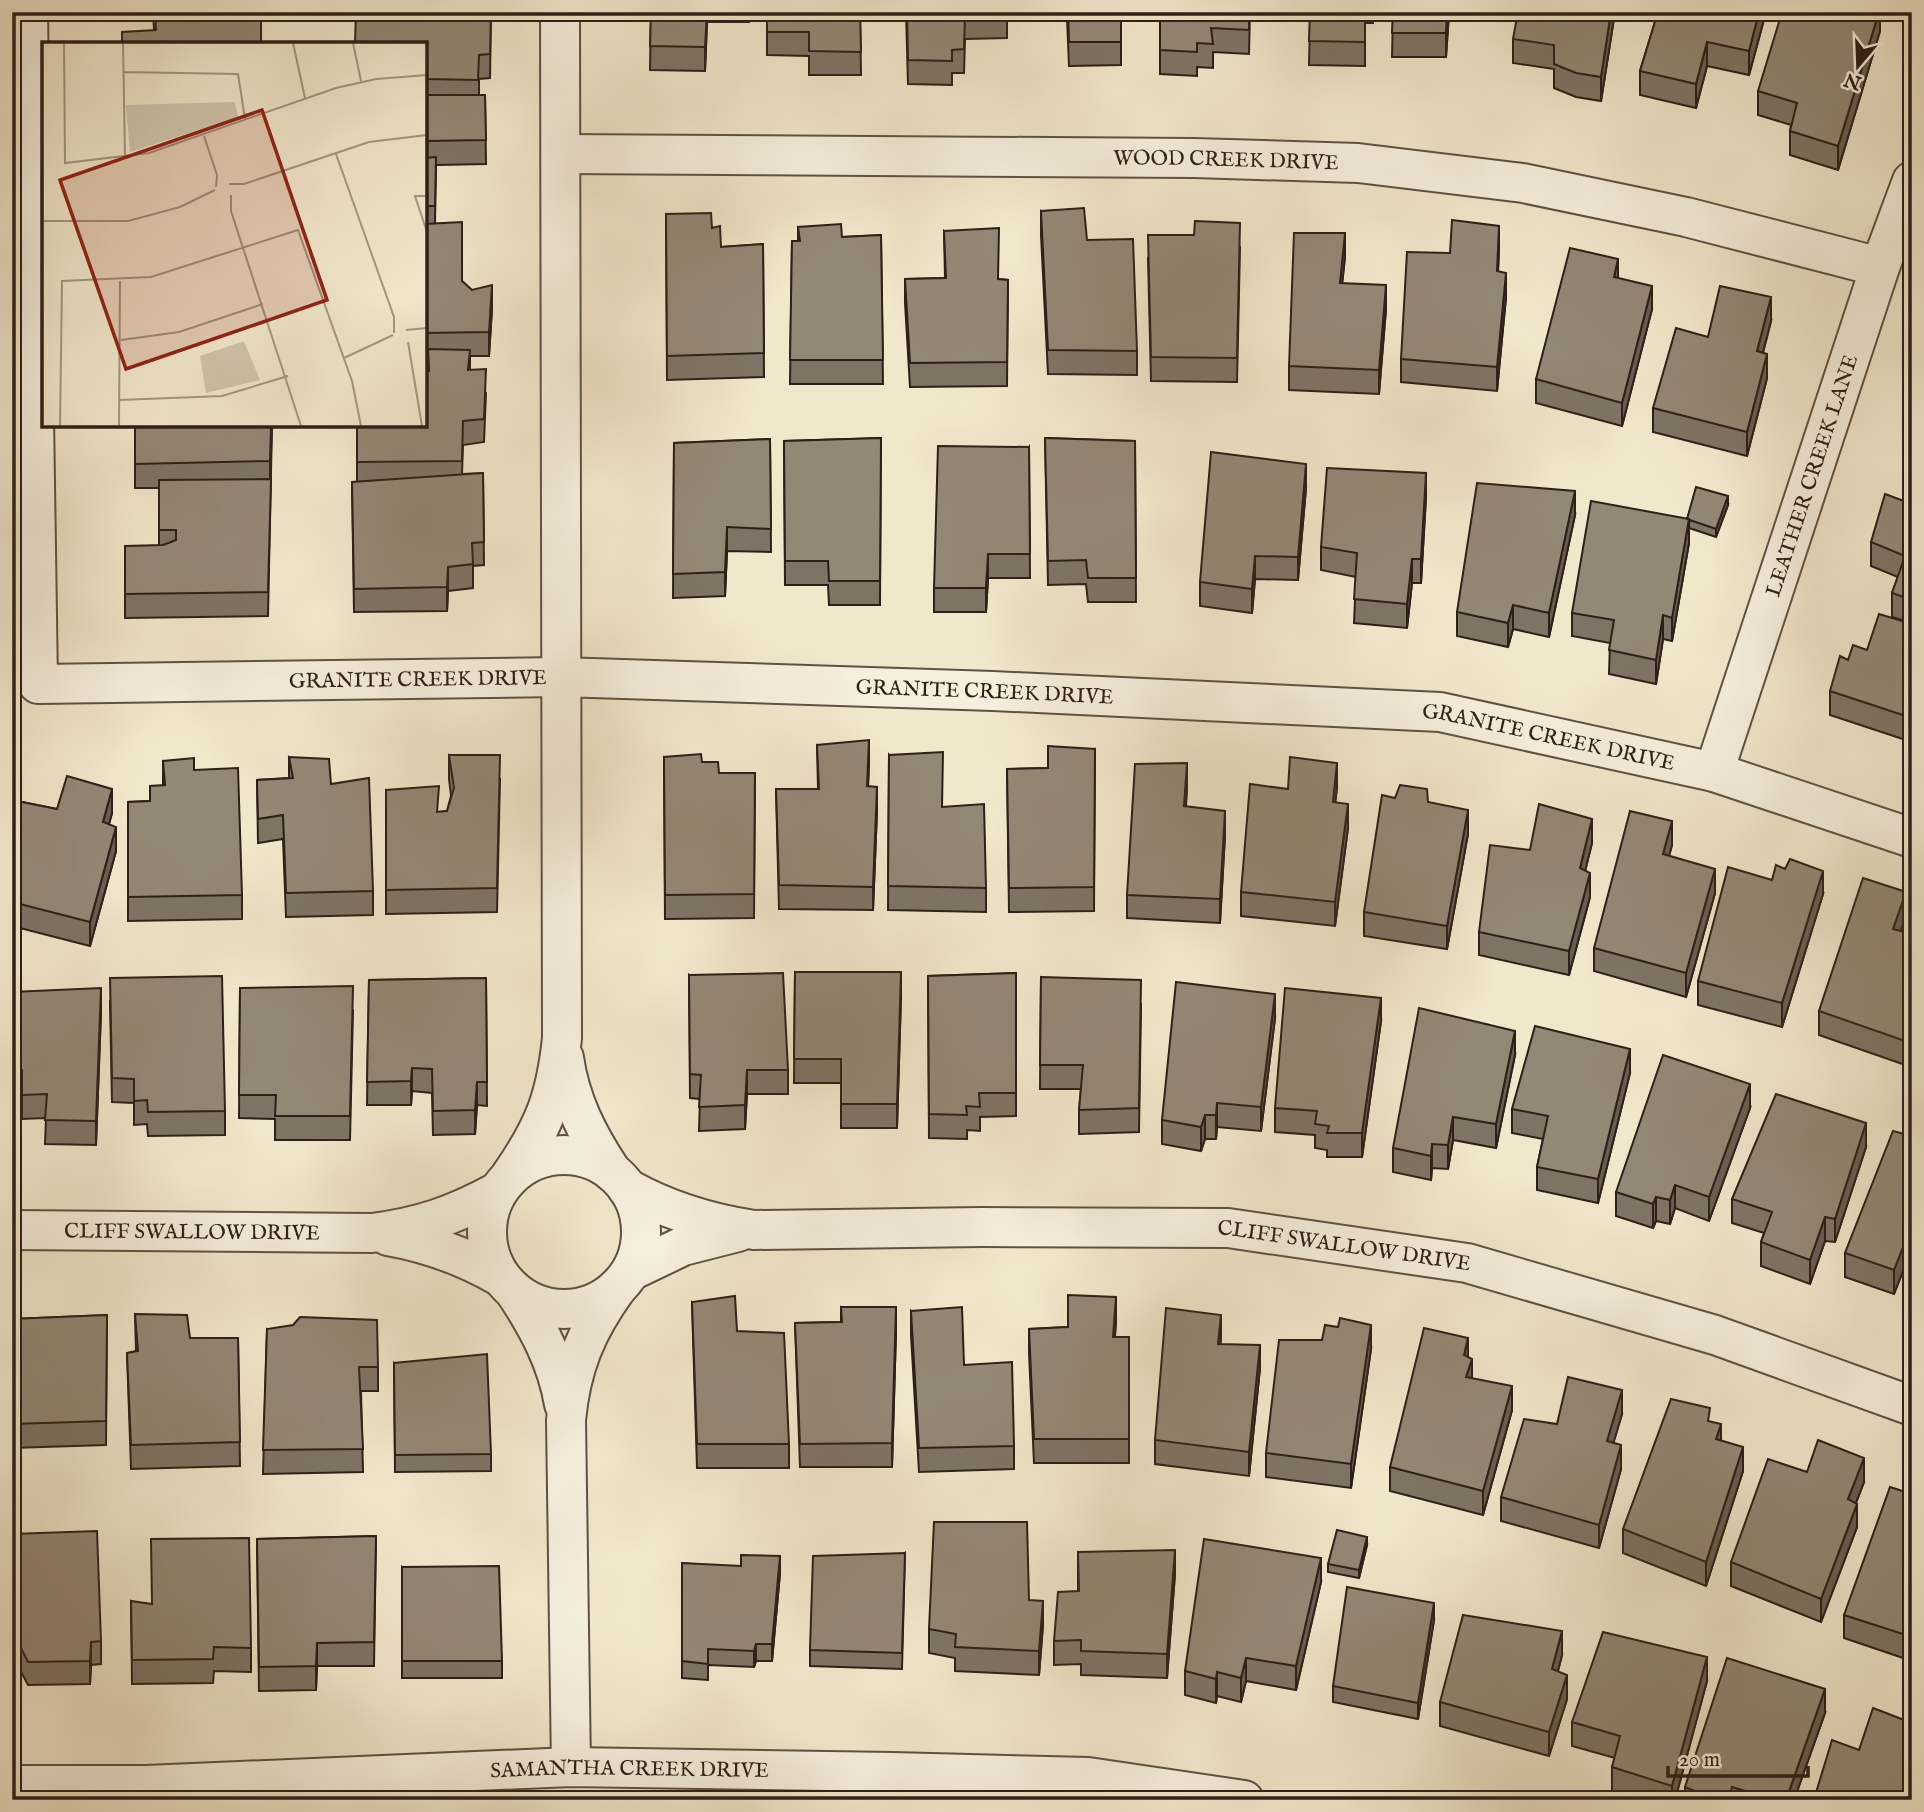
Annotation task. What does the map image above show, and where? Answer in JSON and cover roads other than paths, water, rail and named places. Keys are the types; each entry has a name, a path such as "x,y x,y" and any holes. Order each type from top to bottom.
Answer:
{"street":[{"name":"GRANITE CREEK DRIVE","path":"29,12 38,684 560,677 1034,693 1440,712 1714,772 1912,838"},
{"path":"560,12 562,1038 567,1078 579,1116 594,1145 638,1207 641,1229 639,1251 624,1280 600,1312 586,1337 569,1391 566,1420 570,1767"},
{"name":"WOOD CREEK DRIVE","path":"561,154 1194,158 1358,163 1523,183 1686,217 1880,267"},
{"name":"LEATHER CREEK LANE","path":"1714,772 1880,267 1912,181"},
{"path":"562,1038 550,1107 533,1143 488,1212 486,1234 490,1256 535,1322 551,1356 561,1388 566,1420"},
{"path":"504,1184 529,1163 550,1155 572,1154 593,1160 620,1180"},
{"name":"CLIFF SWALLOW DRIVE","path":"620,1180 656,1204 685,1216 754,1230 1228,1228 1467,1263 1715,1335 1912,1406"},
{"name":"CLIFF SWALLOW DRIVE","path":"12,1230 372,1233 438,1220 504,1184"},
{"name":"CLIFF SWALLOW DRIVE","path":"624,1280 683,1246 754,1230"},
{"name":"CLIFF SWALLOW DRIVE","path":"372,1233 413,1240 453,1253 507,1284"},
{"path":"507,1284 534,1303 555,1309 577,1308 598,1301 624,1280"},
{"name":"SAMANTHA CREEK DRIVE","path":"12,1785 166,1792 570,1767 1088,1777 1244,1800"}]}
